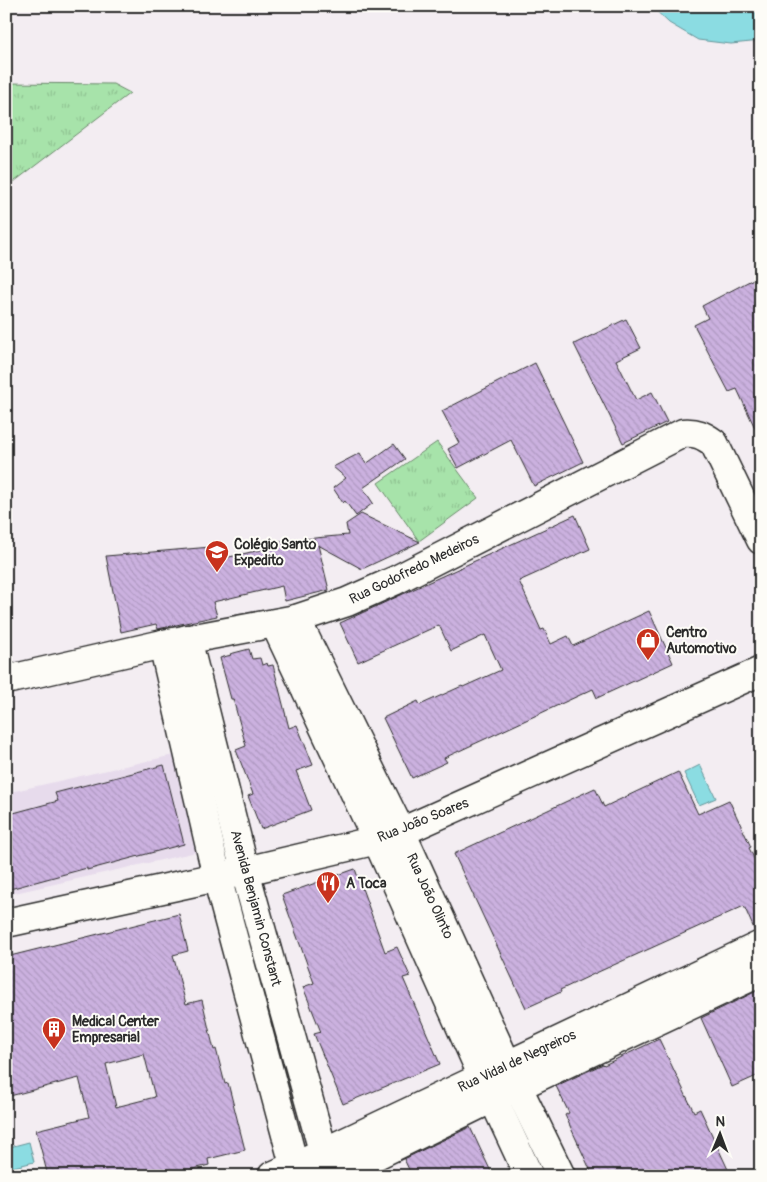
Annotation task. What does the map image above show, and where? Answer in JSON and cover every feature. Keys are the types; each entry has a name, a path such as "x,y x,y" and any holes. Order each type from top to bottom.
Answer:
{"street":[{"name":"Rua Godofredo Medeiros","path":"6,680 175,642 286,621 347,602 394,581 683,433 694,432 714,443 761,540"},
{"name":"Rua João Olinto","path":"286,621 389,836 513,1076 560,1176"},
{"name":"Avenida Benjamin Constant","path":"175,642 245,871 329,1168"},
{"name":"Avenida Benjamin Constant","path":"175,642 217,877 288,1172"},
{"name":"Rua João Soares","path":"6,923 245,871 389,836 761,671"},
{"name":"Rua João Olinto","path":"389,836 488,1088 529,1176"},
{"name":"Rua Vidal de Negreiros","path":"288,1172 329,1168 513,1076 761,945"},
{"name":"Rua Vidal de Negreiros","path":"513,1076 761,972"}],"shaded area":[{"path":"178,754 201,851 6,895 6,793"}],"green space":[{"path":"6,83 113,84 130,93 6,188"},
{"path":"437,442 478,498 419,541 378,483"}],"water":[{"path":"651,6 761,6 761,41 731,44 698,40 669,23"},
{"path":"700,765 716,798 699,805 684,773"},
{"path":"29,1142 34,1162 6,1169 6,1148"}],"building":[{"path":"761,275 761,441 737,389 729,392 694,325 708,318 702,306"},
{"path":"626,319 641,348 616,360 636,400 652,392 667,422 623,443 574,344"},
{"path":"535,363 583,462 534,486 511,440 458,468 448,449 459,443 442,411"},
{"path":"394,444 405,459 363,488 373,503 356,516 345,501 343,503 333,488 346,478 333,467 360,453 366,464"},
{"name":"Colégio Santo Expedito","path":"361,514 420,542 362,569 318,545 329,590 285,601 282,586 213,602 217,616 158,629 156,624 121,632 106,556 211,547 212,561 273,547 271,542 348,535 346,524"},
{"path":"575,515 590,549 519,581 541,630 544,629 551,644 568,636 573,646 649,611 673,663 597,698 593,689 444,758 447,762 412,778 383,718 418,701 420,705 501,670 485,635 451,651 439,625 358,662 340,623"},
{"path":"249,649 252,659 260,658 262,665 267,663 268,666 273,665 289,728 297,725 313,765 296,771 311,810 261,829 248,796 253,794 236,750 246,746 220,658"},
{"path":"164,765 184,844 6,890 6,815 58,801 55,793"},
{"path":"678,772 698,814 729,800 761,872 761,930 755,931 744,906 596,973 526,1008 454,854 595,788 604,807"},
{"path":"355,869 385,952 397,947 410,976 403,978 440,1064 343,1104 314,1034 321,1032 303,987 314,983 282,895"},
{"path":"179,914 188,951 173,955 186,1004 202,1000 214,1050 216,1049 225,1084 228,1083 245,1150 208,1159 209,1165 167,1176 48,1176 36,1130 89,1117 79,1078 6,1097 6,957","holes":["144,1054 155,1097 116,1107 106,1064"]},
{"path":"761,989 761,1074 732,1087 701,1018"},
{"path":"659,1039 694,1112 700,1109 731,1176 593,1176 565,1115 569,1113 556,1086"},
{"path":"470,1127 493,1176 412,1176 404,1159"}],"place":[{"name":"Colégio Santo Expedito","path":"217,573"},
{"name":"Centro Automotivo","path":"648,661"},
{"name":"A Toca","path":"328,904"},
{"name":"Medical Center Empresarial","path":"54,1050"}]}
